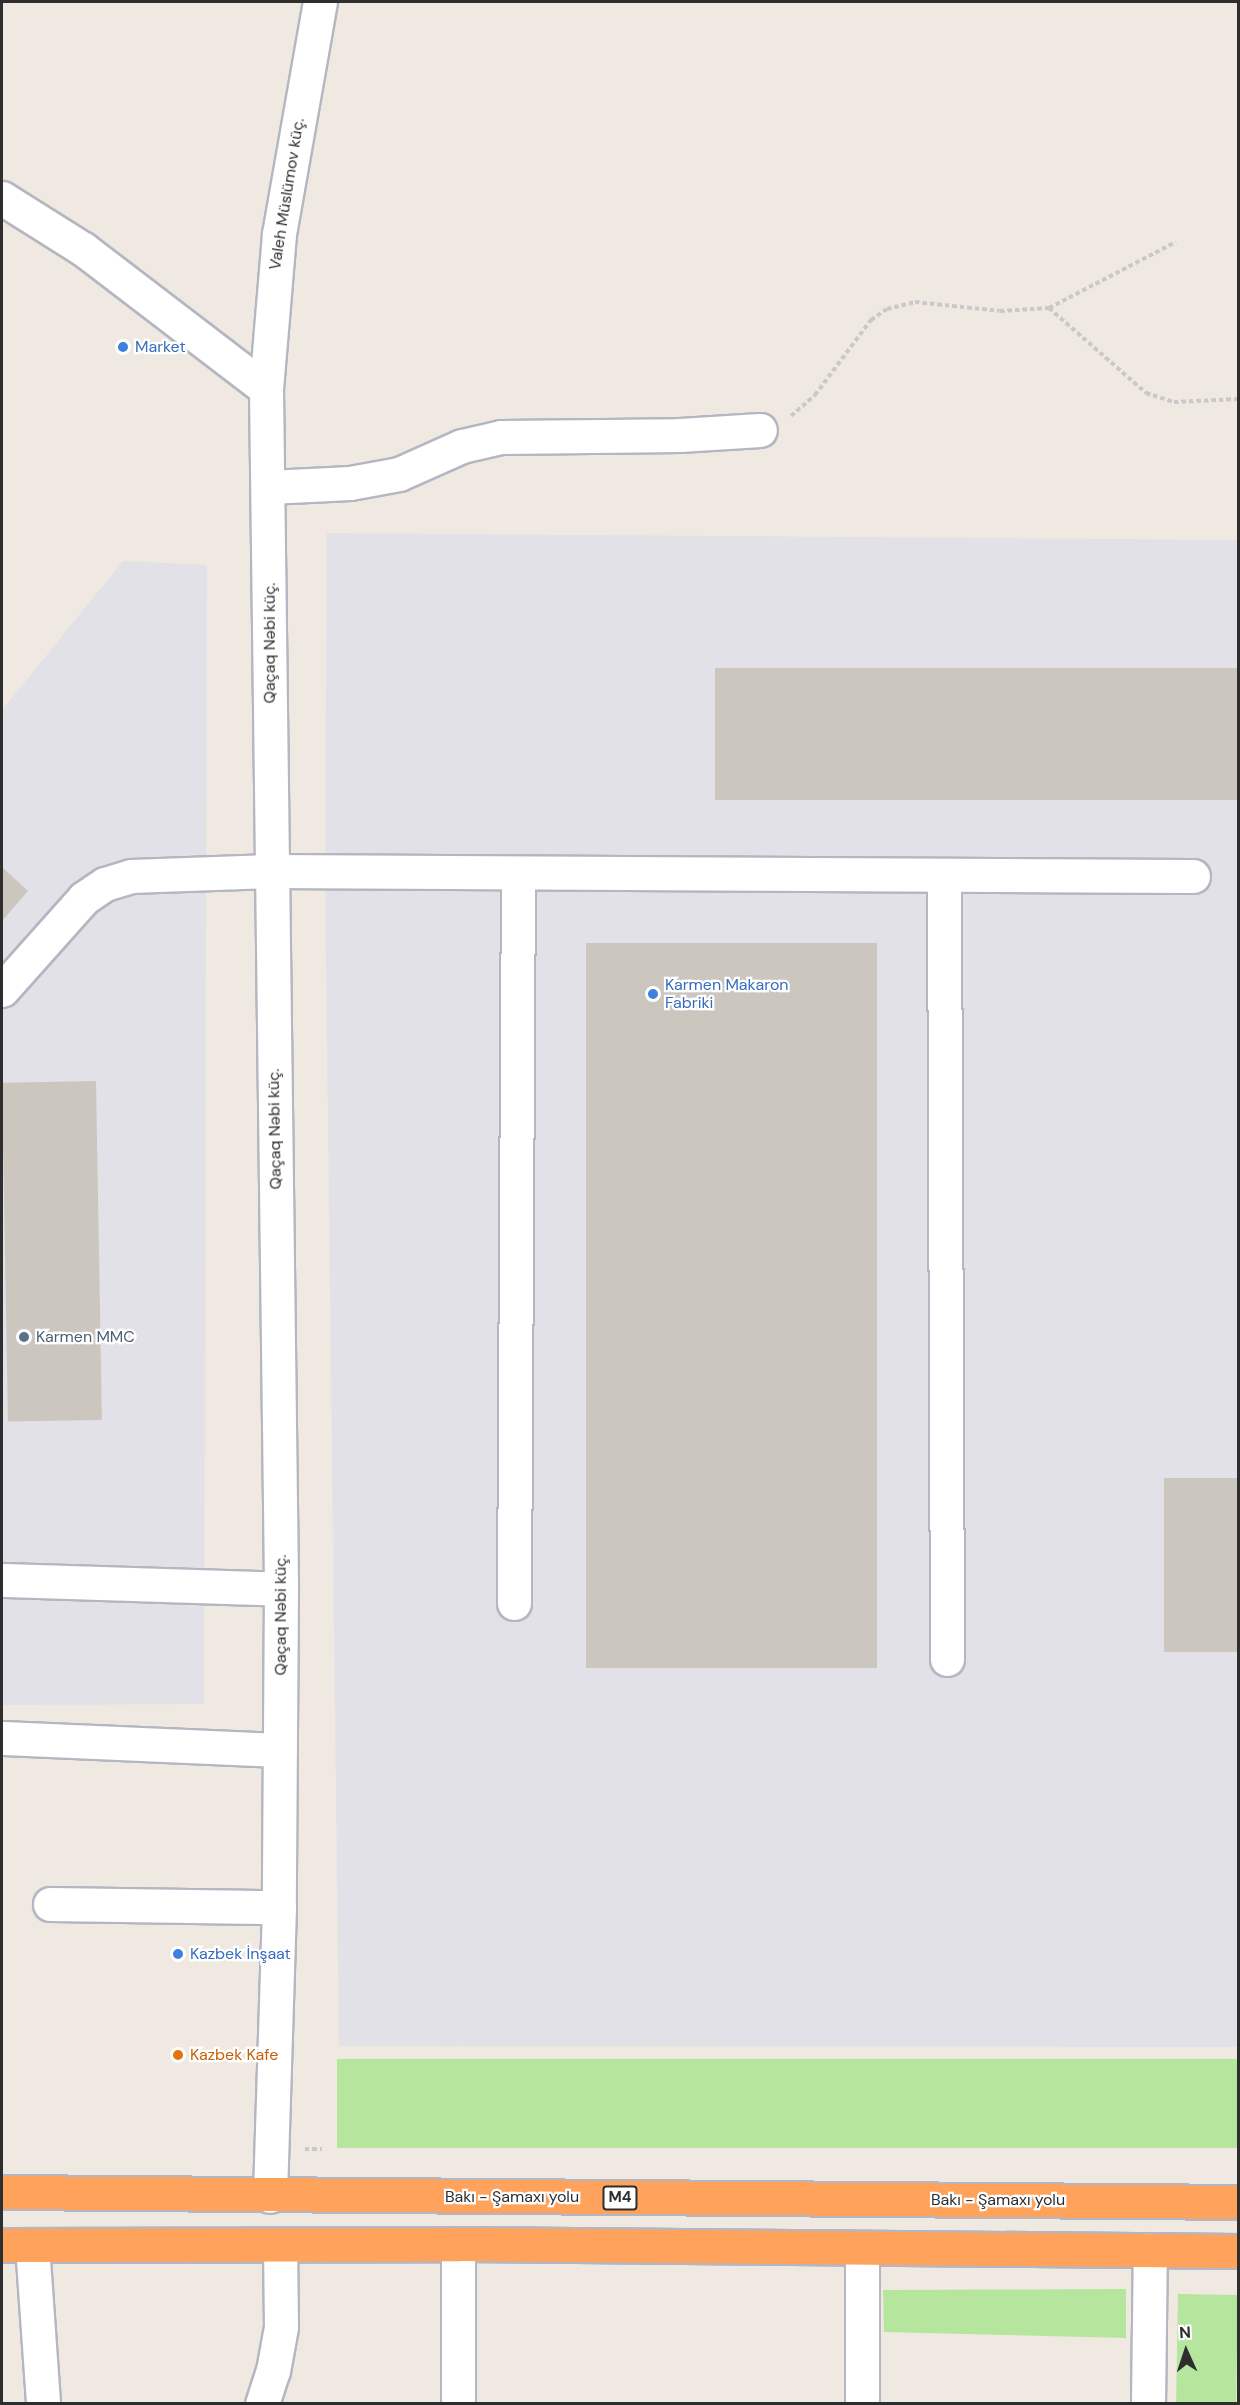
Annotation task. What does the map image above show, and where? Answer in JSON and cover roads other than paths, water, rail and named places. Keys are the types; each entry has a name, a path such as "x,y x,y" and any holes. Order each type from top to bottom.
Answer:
{"highway":[{"name":"Bakı - Şamaxı yolu","path":"2,2192 270,2196 1239,2202"},
{"path":"17,2245 458,2244 1239,2251"}],"street":[{"name":"Valeh Müslümov küç.","path":"266,389 279,234 320,2"},
{"path":"3,201 83,249 266,389"},
{"name":"Qaçaq Nəbi küç.","path":"266,389 281,1589 279,1907 270,2196"},
{"path":"269,487 350,483 399,474 462,446 501,437 680,435 760,430"},
{"path":"2,990 84,898 105,884 131,876 271,871 1193,876"},
{"path":"514,1604 518,874"},
{"path":"944,875 947,1659"},
{"path":"2,1580 281,1589"},
{"path":"2,1738 280,1750"},
{"path":"50,1904 279,1907"},
{"path":"458,2244 458,2403"},
{"path":"17,2245 43,2403"},
{"path":"262,2403 273,2371 281,2327 280,2245"},
{"path":"862,2248 862,2403"},
{"path":"1148,2403 1150,2250"}],"place":[{"name":"Market","path":"123,347"},
{"name":"Karmen Makaron Fabriki","path":"653,994"},
{"name":"Karmen MMC","path":"24,1337"},
{"name":"Kazbek İnşaat","path":"178,1954"},
{"name":"Kazbek Kafe","path":"178,2055"}]}
